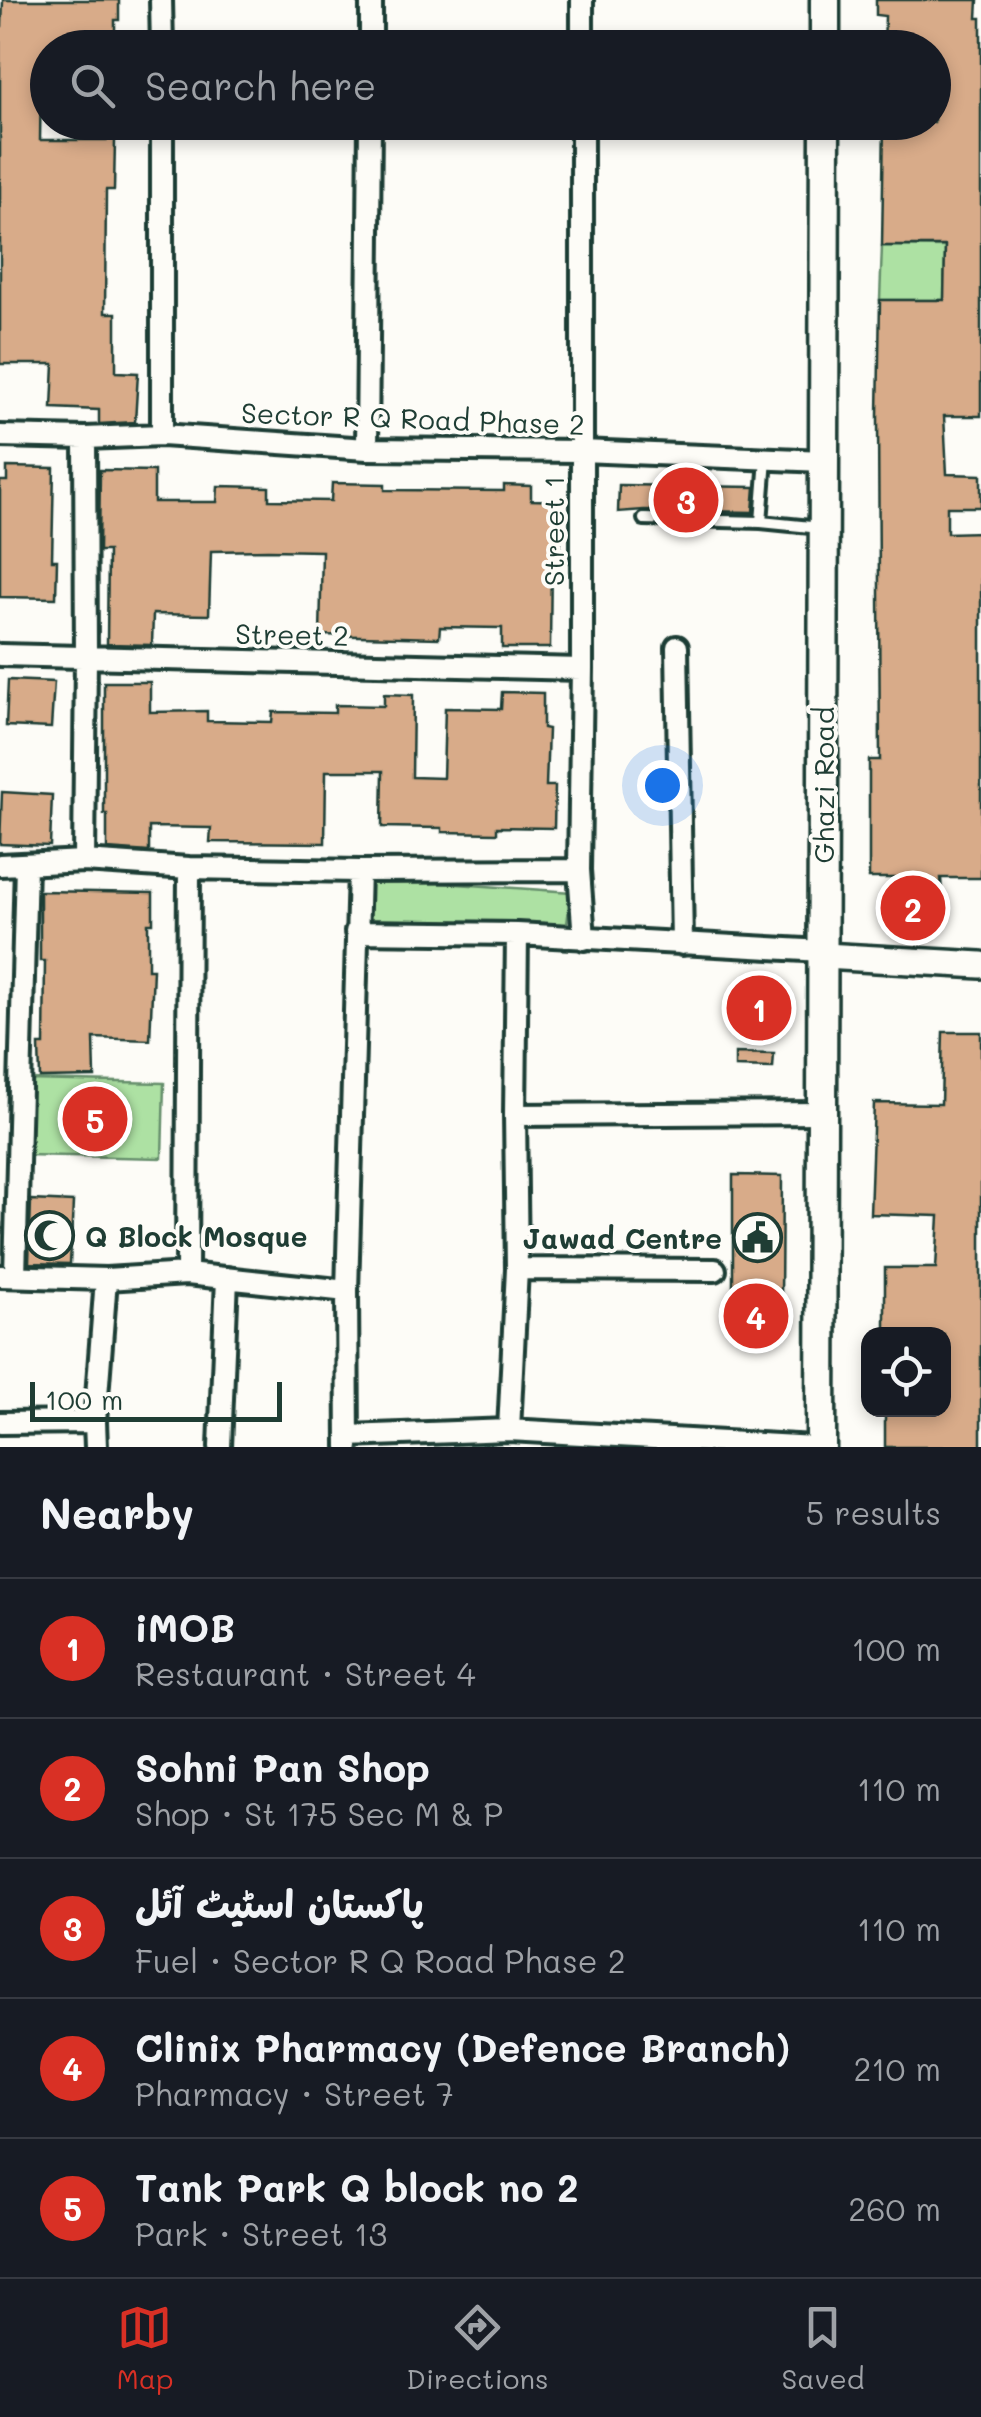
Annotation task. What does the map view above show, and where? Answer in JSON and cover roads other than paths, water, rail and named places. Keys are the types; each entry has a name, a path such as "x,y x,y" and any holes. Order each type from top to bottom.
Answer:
{"main road":[{"path":"825,0 825,30"},
{"name":"Ghazi Road","path":"818,1447 824,953 825,140"}],"street":[{"path":"162,0 162,30"},
{"path":"370,30 371,0"},
{"path":"582,0 582,30"},
{"path":"162,140 162,434"},
{"path":"368,448 370,140"},
{"name":"Street 1","path":"582,140 578,870 584,939"},
{"name":"Sector R Q Road Phase 2","path":"0,436 85,438 162,434 368,448 580,451 824,461"},
{"path":"84,861 85,438"},
{"path":"677,647 682,944"},
{"name":"Street 2","path":"0,655 582,669"},
{"path":"0,864 84,861 189,868 578,870"},
{"path":"26,865 8,1276 106,1278 187,1274 347,1291"},
{"path":"187,1274 189,868"},
{"path":"359,871 347,1291 348,1442 509,1430 818,1447"},
{"path":"356,932 516,934 981,965"},
{"path":"509,1430 517,1269 516,934"},
{"path":"515,1115 823,1113"},
{"path":"517,1269 715,1270"},
{"path":"96,1447 106,1278"},
{"path":"220,1447 227,1278"},
{"path":"0,1422 95,1422"}],"lane":[{"path":"761,522 766,459"},
{"path":"644,519 822,528"}],"place":[{"name":"پاکستان اسٹیٹ آئل","path":"686,500"},
{"name":"Sohni Pan Shop","path":"913,908"},
{"name":"iMOB","path":"759,1008"},
{"name":"Tank Park Q block no 2","path":"95,1119"},
{"name":"Q Block Mosque","path":"50,1236"},
{"name":"Jawad Centre","path":"757,1238"},
{"name":"Clinix Pharmacy (Defence Branch)","path":"756,1316"}]}
